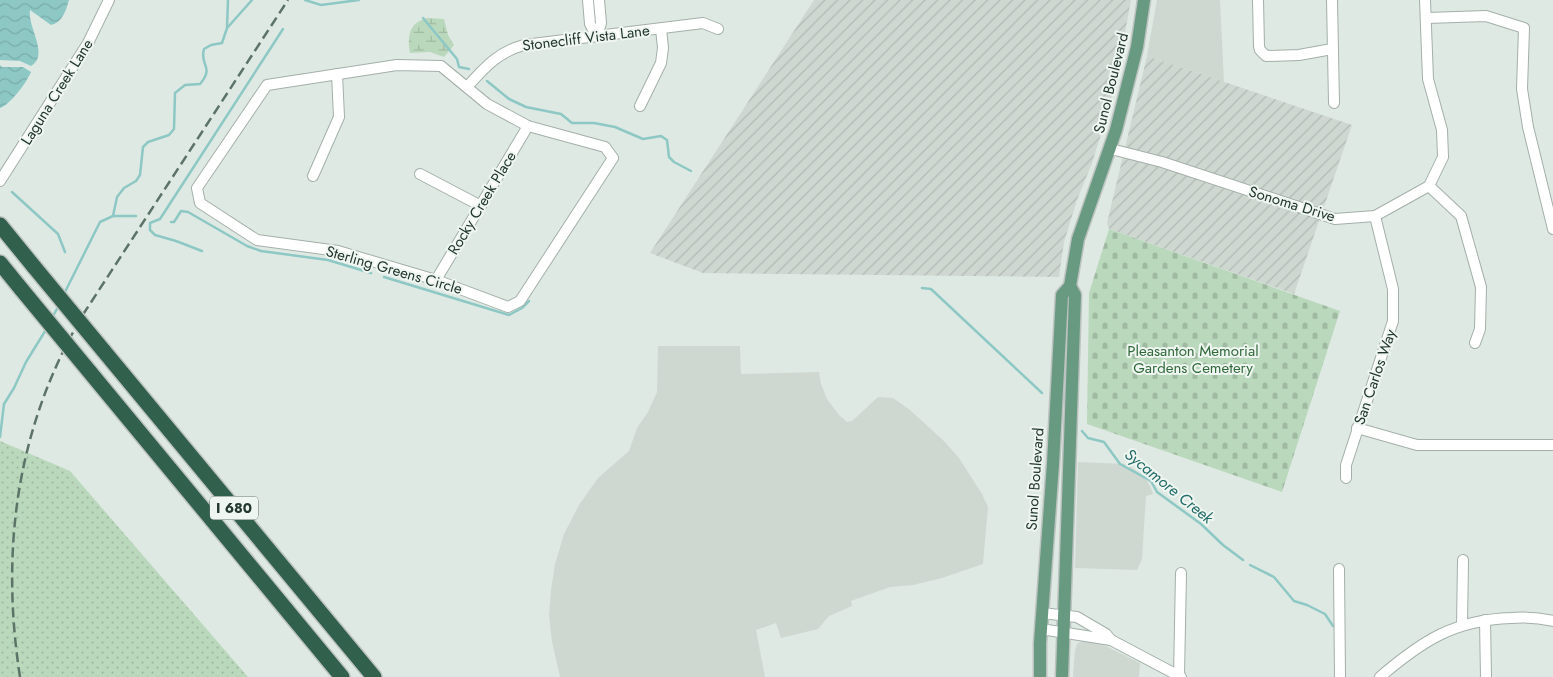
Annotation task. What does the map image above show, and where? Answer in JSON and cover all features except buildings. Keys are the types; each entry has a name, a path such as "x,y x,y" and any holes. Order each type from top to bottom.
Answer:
{"highway":[{"name":"I 680","path":"0,225 369,671"},
{"name":"I 680","path":"0,263 342,677"}],"main road":[{"name":"Sunol Boulevard","path":"1040,677 1041,629 1061,335 1062,295 1070,286 1078,238 1111,149 1138,47 1144,0"},
{"name":"Sunol Boulevard","path":"1062,677 1075,295 1070,286"},
{"path":"1061,335 1065,356 1064,393 1065,397 1072,399"}],"street":[{"name":"Laguna Creek Lane","path":"0,181 88,43 109,0"},
{"path":"588,0 590,24 597,36"},
{"path":"597,36 601,23 599,0"},
{"path":"1258,0 1258,46 1266,56 1299,56 1332,49"},
{"path":"1332,0 1334,103"},
{"path":"1426,0 1428,80 1442,130 1443,157 1429,186 1460,216 1482,287 1480,329 1475,343"},
{"path":"1427,18 1486,16 1524,28 1522,89 1528,127 1553,229"},
{"name":"Stonecliff Vista Lane","path":"467,88 499,55 524,45 703,23 718,28"},
{"path":"640,106 661,64 663,48 661,28"},
{"name":"Sterling Greens Circle","path":"397,65 441,66 487,104 528,126 606,147 613,158 520,302 508,307 436,280 338,251 257,240 200,203 197,188 267,85 337,74 397,65"},
{"path":"313,176 339,117 337,74"},
{"name":"Rocky Creek Place","path":"436,280 528,126"},
{"name":"Sonoma Drive","path":"1111,149 1162,162 1335,219 1375,216 1429,186"},
{"path":"420,174 480,206"},
{"name":"San Carlos Way","path":"1346,478 1346,465 1357,428 1393,321 1393,289 1375,216"},
{"path":"1357,428 1417,445 1553,445"},
{"path":"1462,625 1463,560"},
{"path":"1339,569 1340,677"},
{"path":"1041,629 1111,640 1180,676 1181,573"},
{"path":"1042,613 1077,617 1106,634 1111,640"},
{"path":"1380,677 1415,648 1462,625 1485,620 1522,618 1553,621"},
{"path":"1485,620 1486,677"}],"shaded area":[{"path":"814,0 1131,0 1118,71 1108,112 1064,242 1059,277 703,273 650,253"},
{"path":"1157,0 1220,0 1224,82 1147,56"},
{"path":"1147,56 1352,125 1294,294 1109,229 1107,223"},
{"path":"658,346 740,346 741,374 819,372 827,399 847,422 852,421 878,397 893,398 910,410 945,442 959,458 982,494 988,507 983,564 942,578 913,585 890,587 851,601 852,606 829,616 818,629 781,638 776,623 756,630 765,677 560,677 552,642 549,615 555,564 564,534 579,505 598,478 629,451 637,428 648,412 657,392"},
{"path":"1078,462 1127,464 1145,477 1153,494 1146,496 1142,559 1137,570 1075,568"},
{"path":"1082,641 1106,646 1140,663 1139,677 1073,677 1075,650 1077,644"}],"green space":[{"path":"428,18 444,19 448,35 454,45 444,57 430,52 410,53 409,36 413,26"},
{"name":"Pleasanton Memorial Gardens Cemetery","path":"1109,229 1340,311 1282,492 1087,424 1089,293"},
{"path":"0,441 70,471 248,677 0,677"}],"water":[{"path":"0,0 69,0 61,18 51,25 30,10 38,48 36,61 31,66 20,61 0,60"},
{"path":"0,65 2,67 23,67 31,72 18,93 0,108"}],"waterway":[{"path":"64,294 100,222 113,216 117,197 124,188 136,181 140,175 143,147 148,142 169,135 174,129 175,93 185,85 200,84 204,78 207,69 203,59 204,49 211,45 222,43 227,28 228,0"},
{"path":"228,27 252,0"},
{"path":"305,0 321,5 359,0"},
{"name":"Sycamore Creek","path":"423,18 457,59 459,67 469,69"},
{"path":"202,251 155,235 150,230 150,223 160,219 283,29"},
{"name":"Sycamore Creek","path":"487,81 509,99 526,107 561,114 572,123 594,123 615,127 643,139 661,136 667,140 669,157 674,162 691,171"},
{"path":"12,192 58,234 65,252"},
{"path":"171,222 174,222 181,211 188,212 247,246 261,251 328,260 371,273"},
{"path":"113,216 136,216"},
{"path":"384,277 509,315 522,308 529,301"},
{"name":"Sycamore Creek","path":"922,288 931,289 1042,393"},
{"path":"52,318 59,305"},
{"path":"0,437 4,404 26,362 47,328"},
{"name":"Sycamore Creek","path":"1082,431 1088,438 1104,442 1120,464 1151,481 1157,492 1201,524 1223,545 1243,560"},
{"name":"Sycamore Creek","path":"1250,565 1274,577 1294,601 1325,614 1333,626"}],"railway":[{"path":"20,677 14,629 12,581 14,535 19,489 29,443 43,399 61,356 84,313 288,0"}]}
